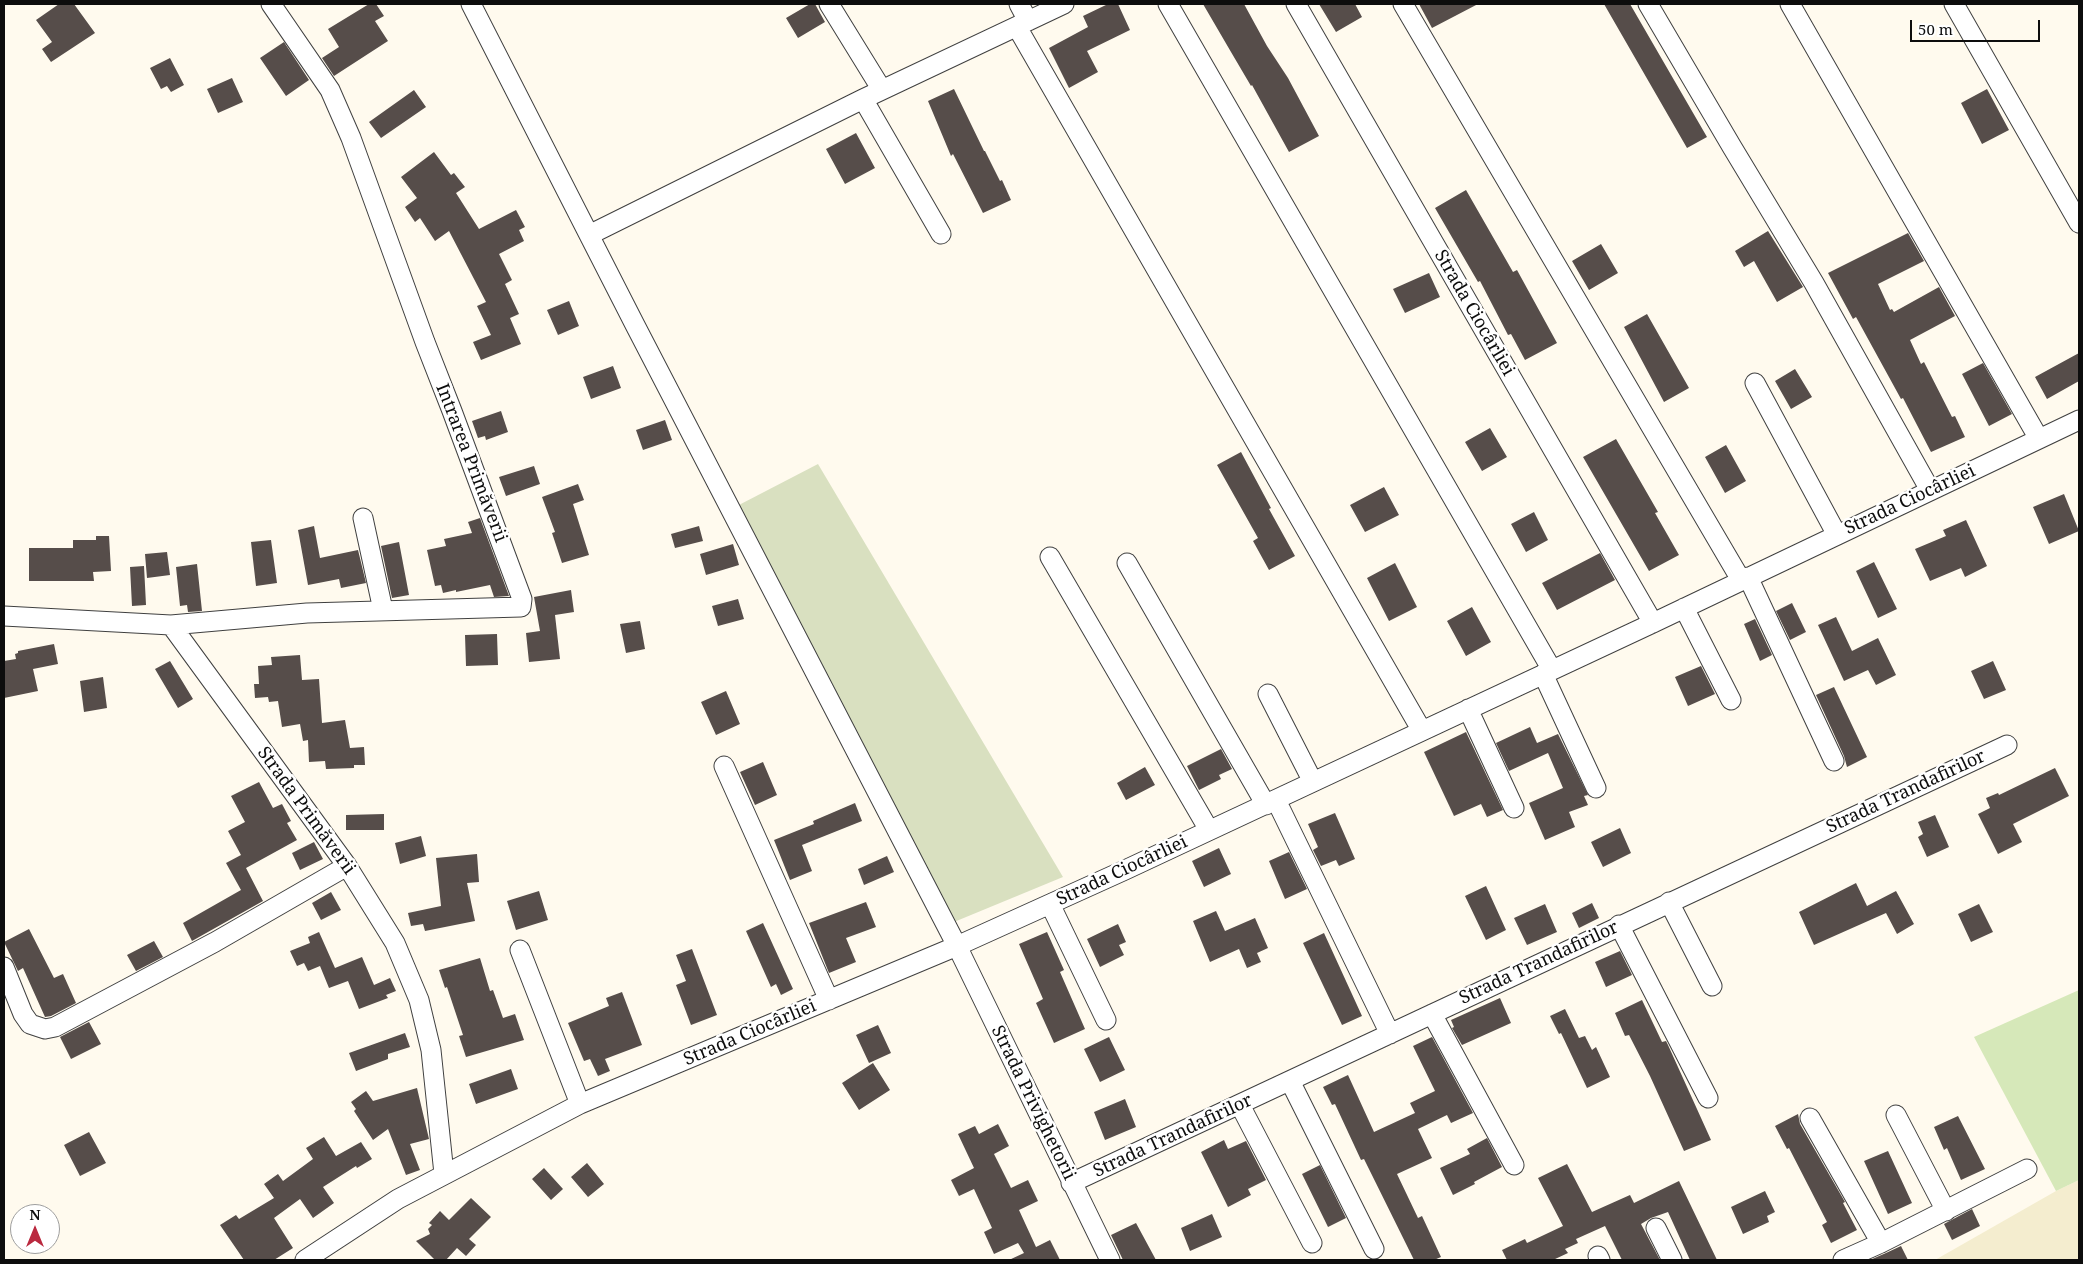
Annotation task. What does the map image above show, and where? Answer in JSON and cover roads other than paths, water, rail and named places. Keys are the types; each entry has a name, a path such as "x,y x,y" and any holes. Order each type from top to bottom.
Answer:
{"street":[{"name":"Intrarea Primăverii","path":"171,625 307,612 521,607 522,600 351,138 330,90 271,4"},
{"name":"Strada Privighetorii","path":"471,4 957,946 1110,1260"},
{"path":"829,4 882,90"},
{"path":"1019,4 1022,24 1422,730"},
{"path":"589,235 882,90 1064,4"},
{"path":"1168,4 1547,672 1596,788"},
{"name":"Strada Ciocârliei","path":"1296,4 1653,623"},
{"path":"1403,4 1745,578 1834,761"},
{"path":"1648,4 1814,283 1930,490"},
{"path":"1790,4 2039,438"},
{"path":"1954,4 2079,223"},
{"path":"864,99 941,234"},
{"path":"1755,383 1837,534"},
{"name":"Strada Ciocârliei","path":"305,1260 398,1199 580,1104 957,946 1050,904 1271,803 2079,420"},
{"path":"363,518 383,610"},
{"name":"Strada Ciocârliei","path":"1050,557 1209,830"},
{"path":"1128,563 1271,803 1390,1034"},
{"path":"1684,608 1731,700"},
{"path":"4,616 171,625"},
{"name":"Strada Primăverii","path":"171,625 347,866 396,943 419,1000 431,1050 444,1174"},
{"path":"1268,694 1313,782"},
{"path":"1468,709 1514,808"},
{"name":"Strada Trandafirilor","path":"1071,1183 2007,745"},
{"path":"724,766 829,1000"},
{"path":"4,967 23,1014 30,1024 45,1028 54,1027 216,942 347,866"},
{"path":"1669,902 1712,986"},
{"path":"1050,904 1106,1020"},
{"path":"1619,925 1708,1098"},
{"path":"520,950 580,1104"},
{"path":"1432,1014 1514,1165"},
{"path":"1290,1081 1374,1250"},
{"path":"1240,1104 1312,1242"},
{"path":"1896,1115 1946,1211"},
{"path":"1810,1118 1881,1243"},
{"path":"1842,1260 1881,1243 2027,1169"},
{"path":"1656,1228 1672,1260"}]}
